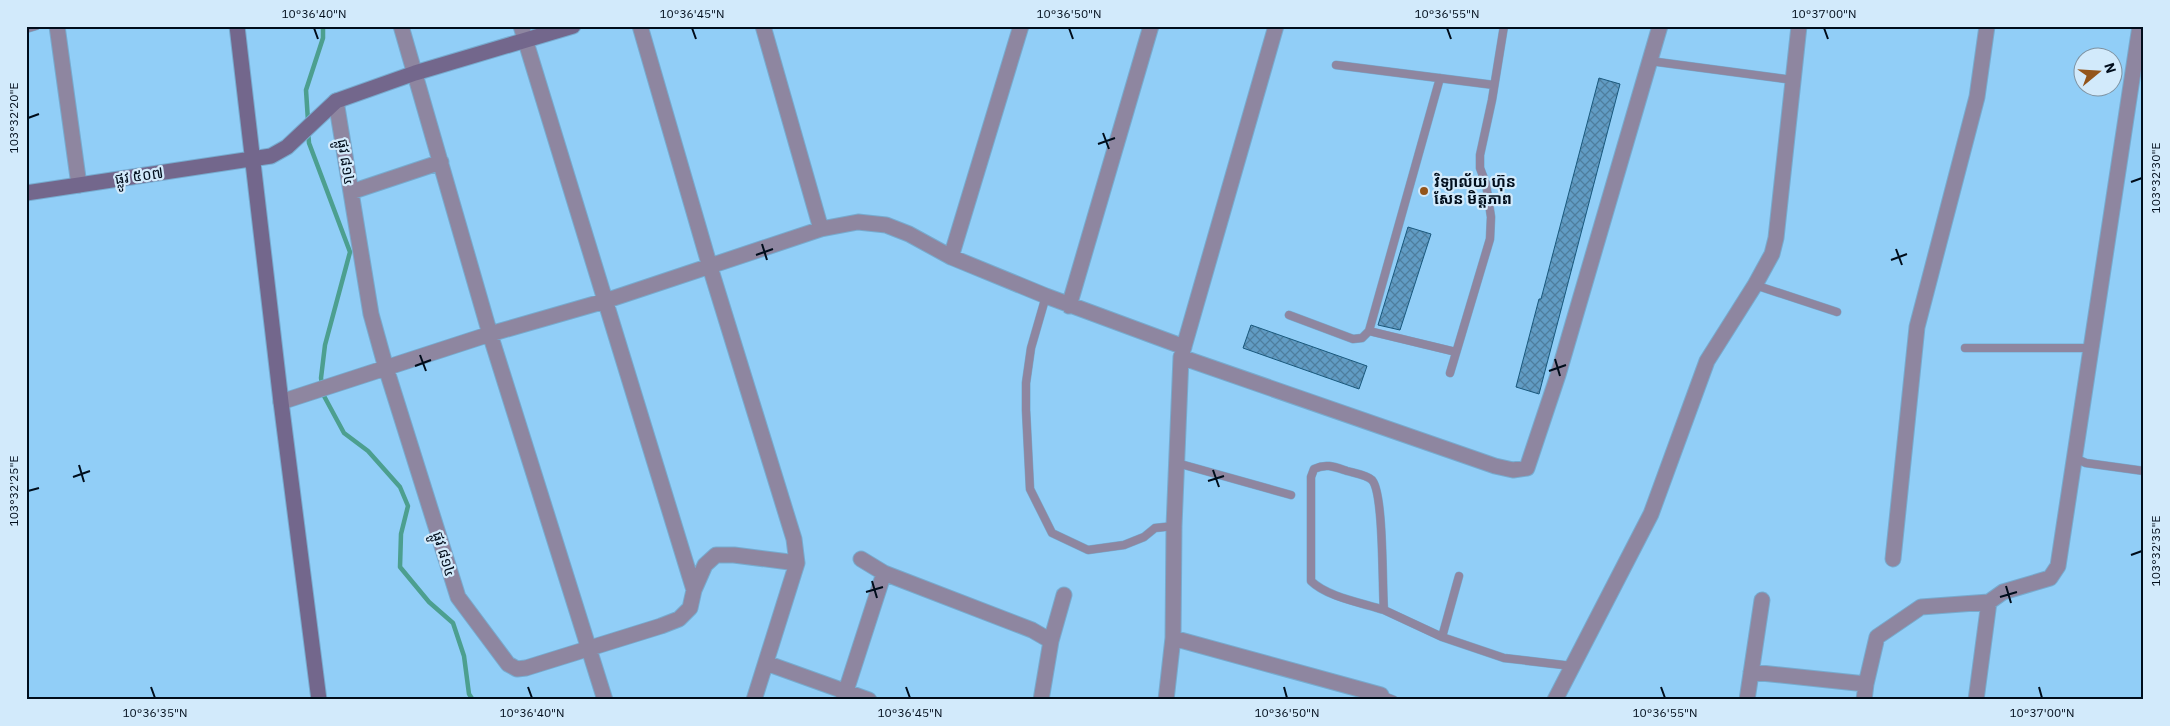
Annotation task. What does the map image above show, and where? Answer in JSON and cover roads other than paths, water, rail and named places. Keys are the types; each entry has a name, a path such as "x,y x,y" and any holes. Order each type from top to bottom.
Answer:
{"street":[{"path":"57,26 79,185"},
{"path":"237,26 281,402 319,700"},
{"path":"401,26 490,334 605,700"},
{"path":"330,106 523,33 573,26"},
{"path":"640,26 710,267 794,539 797,563 754,700"},
{"path":"763,26 821,229"},
{"path":"951,258 1021,26"},
{"path":"1069,306 1151,26"},
{"path":"1166,700 1173,638 1174,526 1183,352 1276,26"},
{"path":"281,402 350,382 386,368 490,334 605,301 821,229 858,222 886,225 909,234 951,258 1183,352 1496,466 1513,470 1527,468 1558,375 1660,26"},
{"path":"1555,700 1651,514 1707,361 1755,285 1772,254 1776,238 1799,26"},
{"path":"1893,559 1917,327 1976,97 1987,26"},
{"path":"1864,700 1877,636 1921,607 1989,602 2003,592 2050,578 2058,566 2140,26"},
{"path":"523,33 694,590"},
{"name":"ផ្លូវ ៥០៧","path":"26,193 271,156 287,148 330,106"},
{"name":"ផ្លូវ ៨១៤","path":"330,106 351,192 371,314 386,368 458,597 508,664 517,669 526,668 679,619 690,608 694,590 705,565 716,555 734,555 797,563"},
{"path":"351,192 441,162"},
{"path":"861,559 884,573 1032,630 1052,641"},
{"path":"845,695 884,573"},
{"path":"1041,700 1052,641 1064,595"},
{"path":"1747,700 1762,600"},
{"path":"1976,700 1989,602"},
{"path":"1173,638 1385,698"},
{"path":"766,663 845,695 869,700"},
{"path":"1751,672 1866,684"}],"lane":[{"path":"26,29 36,26"},
{"path":"1450,373 1490,239 1491,217 1486,184 1480,168 1480,155 1504,26"},
{"path":"1650,61 1792,80"},
{"path":"1336,65 1494,85"},
{"path":"1289,315 1352,339 1362,338 1369,331 1440,78"},
{"path":"1755,285 1837,312"},
{"path":"1046,296 1031,348 1026,384 1026,410 1030,489 1052,533 1088,550 1124,545 1144,537 1155,528 1174,526"},
{"path":"1369,331 1456,352"},
{"path":"1965,348 2091,348"},
{"path":"2074,458 2086,463 2144,471"},
{"path":"1177,463 1291,495"},
{"path":"1384,610 1381,510 1376,486 1371,479 1329,465 1320,466 1314,469 1311,476 1311,580 1318,587 1384,610 1442,636 1504,658 1572,666"},
{"path":"1442,636 1459,576"}],"waterway":[{"path":"308,121 306,90 323,38 323,26"},
{"path":"308,131 309,143 350,252 325,345 321,378 324,396 344,433 368,451 400,487 408,506 401,534 400,567 429,602 453,623 464,656 469,694 473,700"}],"place":[{"name":"វិទ្យាល័យ ហ៊ុន សែន មិត្តភាព","path":"1424,191"}]}
